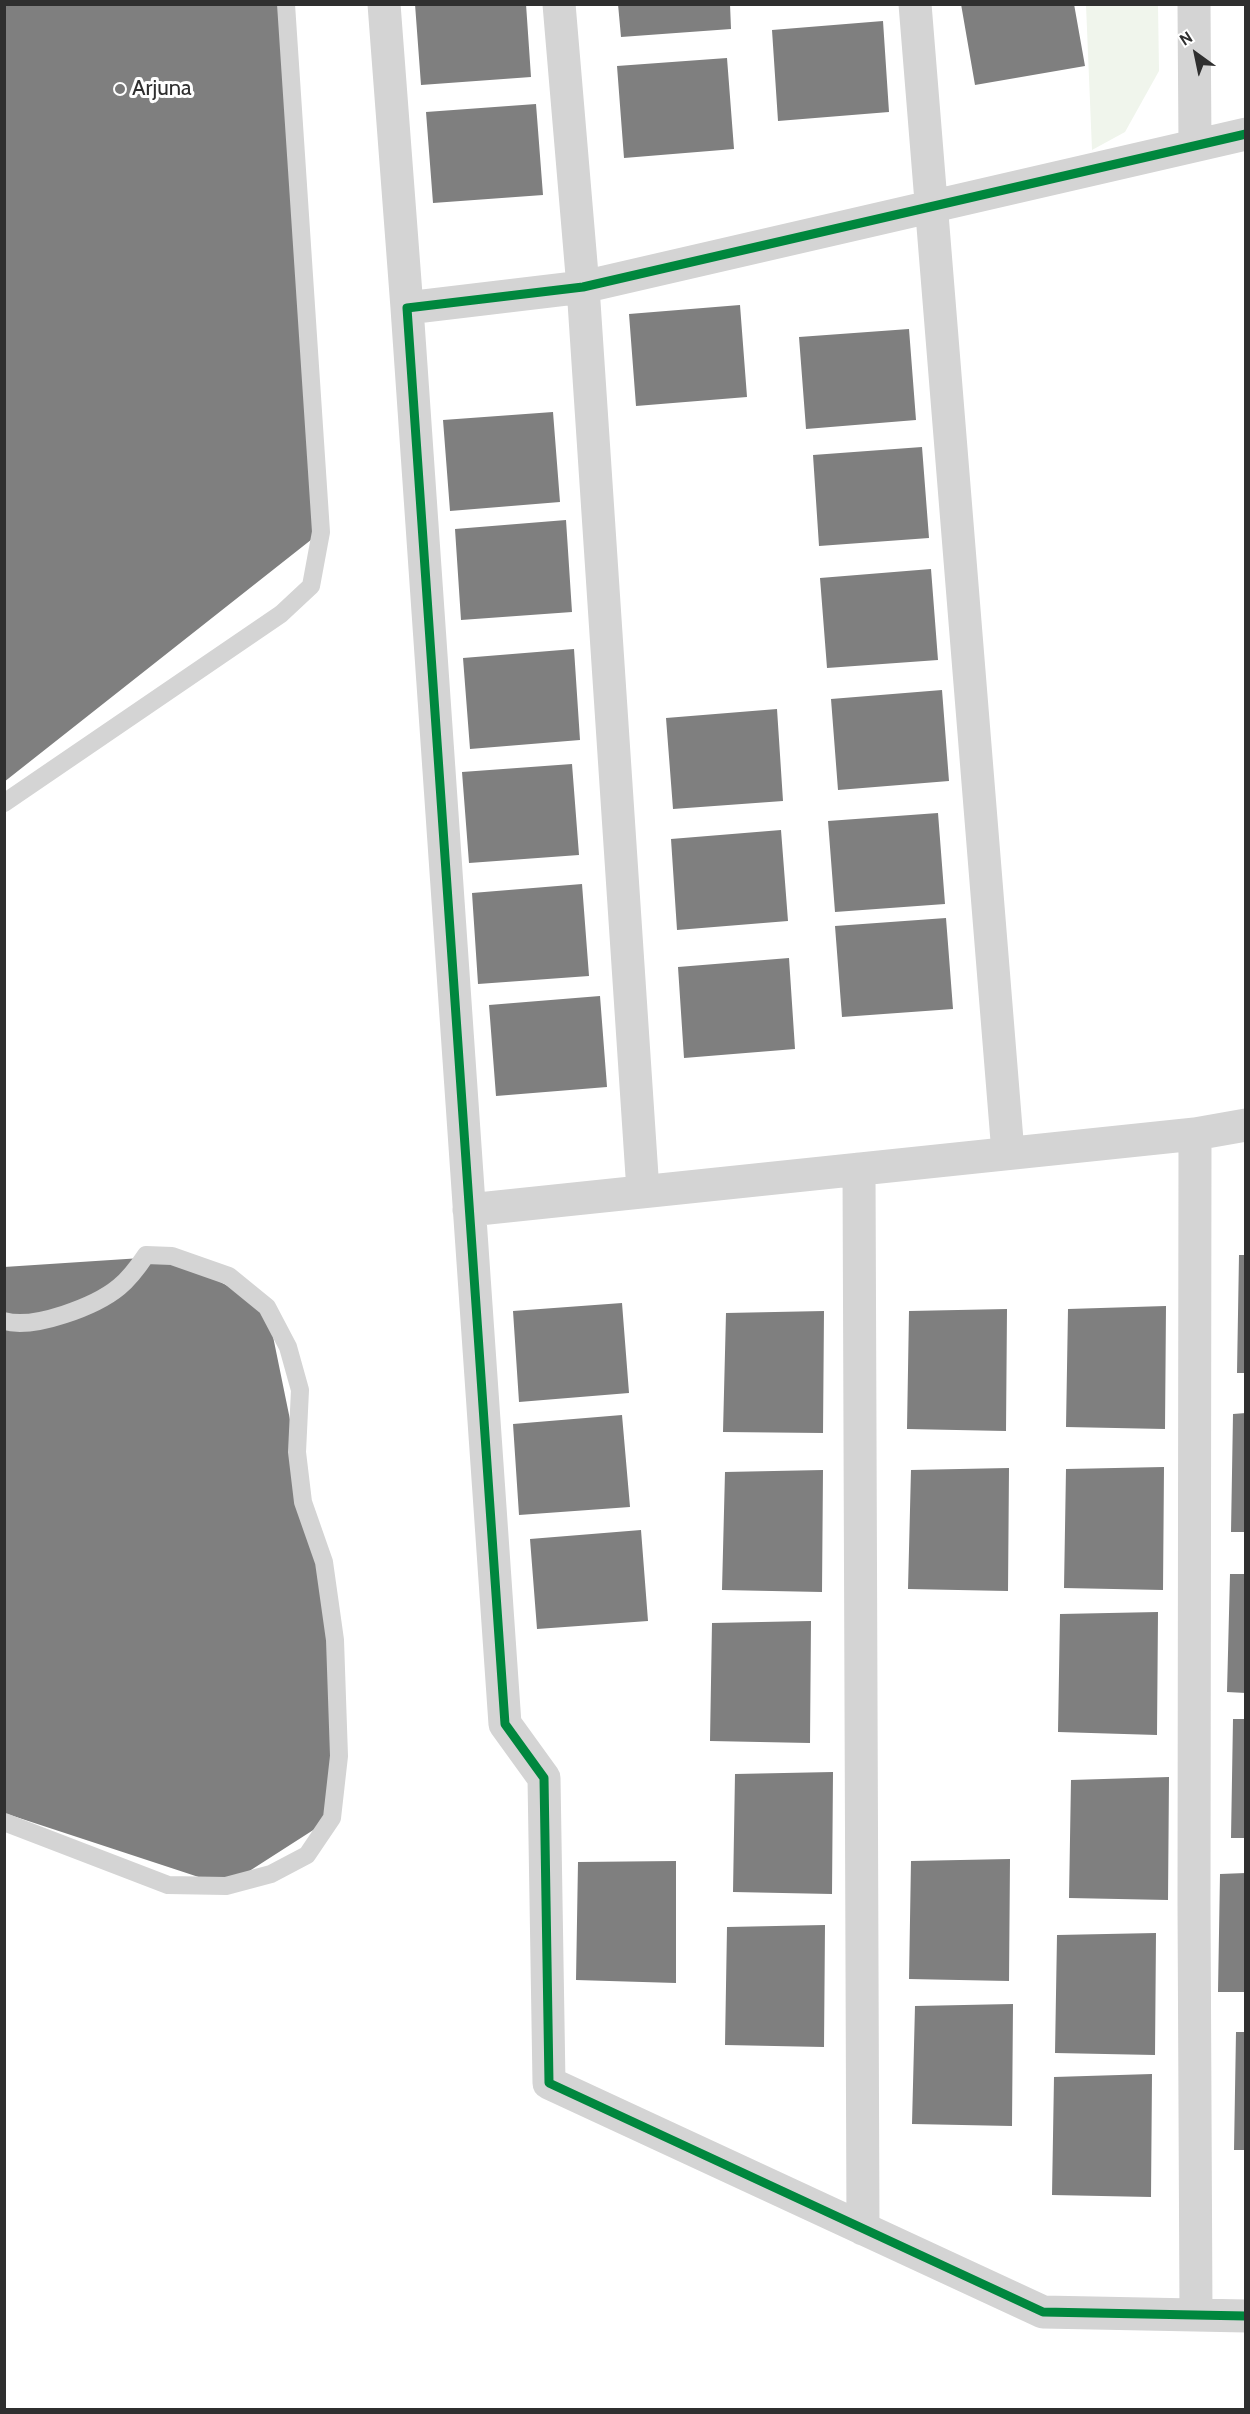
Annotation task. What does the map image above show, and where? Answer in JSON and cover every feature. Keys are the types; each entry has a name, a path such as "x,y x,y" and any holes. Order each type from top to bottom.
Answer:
{"street":[{"path":"384,4 505,1724 544,1778 549,2084 1043,2312 1245,2316"},
{"path":"559,4 583,287 643,1191"},
{"path":"915,4 1008,1154"},
{"path":"1194,4 1195,145"},
{"path":"406,308 583,287 1245,134"},
{"path":"469,1210 1195,1134 1245,1125"},
{"path":"1195,1134 1196,2315"},
{"path":"859,1169 863,2229"}],"lane":[{"path":"4,803 281,614 310,586 321,532 286,4"},
{"path":"4,1321 29,1322 68,1313 99,1300 119,1288 146,1255 172,1256 229,1276 267,1307 288,1347 300,1390 297,1452 303,1502 324,1562 335,1640 339,1756 332,1818 308,1855 271,1874 226,1886 168,1885 4,1822"}],"shaded area":[{"path":"1086,5 1158,5 1159,71 1125,132 1092,150"}],"building":[{"path":"4,4 286,4 321,532 4,782"},
{"path":"415,4 526,4 531,77 421,85"},
{"path":"618,4 730,4 731,29 621,37"},
{"path":"961,4 1074,4 1085,66 975,85"},
{"path":"883,21 889,112 778,121 772,30"},
{"path":"727,58 734,149 624,158 617,66"},
{"path":"536,104 543,195 433,203 426,112"},
{"path":"740,305 747,397 636,406 629,314"},
{"path":"909,329 916,420 806,429 799,337"},
{"path":"553,412 560,502 450,511 443,420"},
{"path":"922,447 929,538 819,546 813,455"},
{"path":"566,520 572,612 461,620 455,529"},
{"path":"931,569 938,660 827,668 820,578"},
{"path":"574,649 580,740 470,749 463,658"},
{"path":"942,690 949,781 838,790 831,699"},
{"path":"777,709 783,801 673,809 666,718"},
{"path":"572,764 579,855 469,863 462,772"},
{"path":"938,813 945,904 835,912 828,821"},
{"path":"781,830 788,921 677,930 671,839"},
{"path":"582,884 589,976 478,984 472,893"},
{"path":"946,918 953,1009 842,1017 835,926"},
{"path":"789,958 795,1049 684,1058 678,967"},
{"path":"600,996 607,1087 496,1096 489,1005"},
{"path":"1239,1255 1246,1255 1246,1373 1237,1373"},
{"path":"172,1256 267,1307 335,1640 332,1818 226,1886 4,1813 4,1267"},
{"path":"622,1303 629,1393 519,1402 513,1311"},
{"path":"1166,1306 1165,1429 1066,1427 1068,1309"},
{"path":"1007,1309 1006,1431 907,1429 909,1311"},
{"path":"824,1311 823,1433 723,1432 726,1313"},
{"path":"1246,1413 1246,1532 1231,1532 1233,1414"},
{"path":"622,1415 630,1507 519,1515 513,1424"},
{"path":"1164,1467 1163,1590 1064,1588 1066,1469"},
{"path":"1009,1468 1008,1591 908,1589 911,1470"},
{"path":"823,1470 822,1592 722,1590 725,1472"},
{"path":"641,1530 648,1621 537,1629 530,1539"},
{"path":"1230,1574 1246,1574 1246,1693 1227,1692"},
{"path":"1158,1612 1157,1735 1058,1732 1060,1614"},
{"path":"811,1621 810,1743 710,1741 712,1623"},
{"path":"1233,1719 1246,1719 1246,1838 1231,1838"},
{"path":"833,1772 832,1894 733,1892 735,1774"},
{"path":"1169,1777 1168,1900 1069,1898 1071,1780"},
{"path":"1010,1859 1009,1981 909,1979 911,1861"},
{"path":"676,1861 676,1983 576,1980 578,1862"},
{"path":"1246,1873 1246,1992 1218,1992 1220,1874"},
{"path":"825,1925 824,2047 725,2045 727,1927"},
{"path":"1156,1933 1155,2055 1055,2053 1057,1935"},
{"path":"1013,2004 1012,2126 912,2124 915,2006"},
{"path":"1236,2032 1246,2032 1246,2150 1234,2150"},
{"path":"1152,2074 1151,2197 1052,2195 1054,2077"}],"cycle path":[{"path":"1246,134 583,287 407,308 505,1724 544,1778 549,2083 1043,2312 1246,2316"}],"place":[{"name":"Arjuna","path":"120,89"}]}
